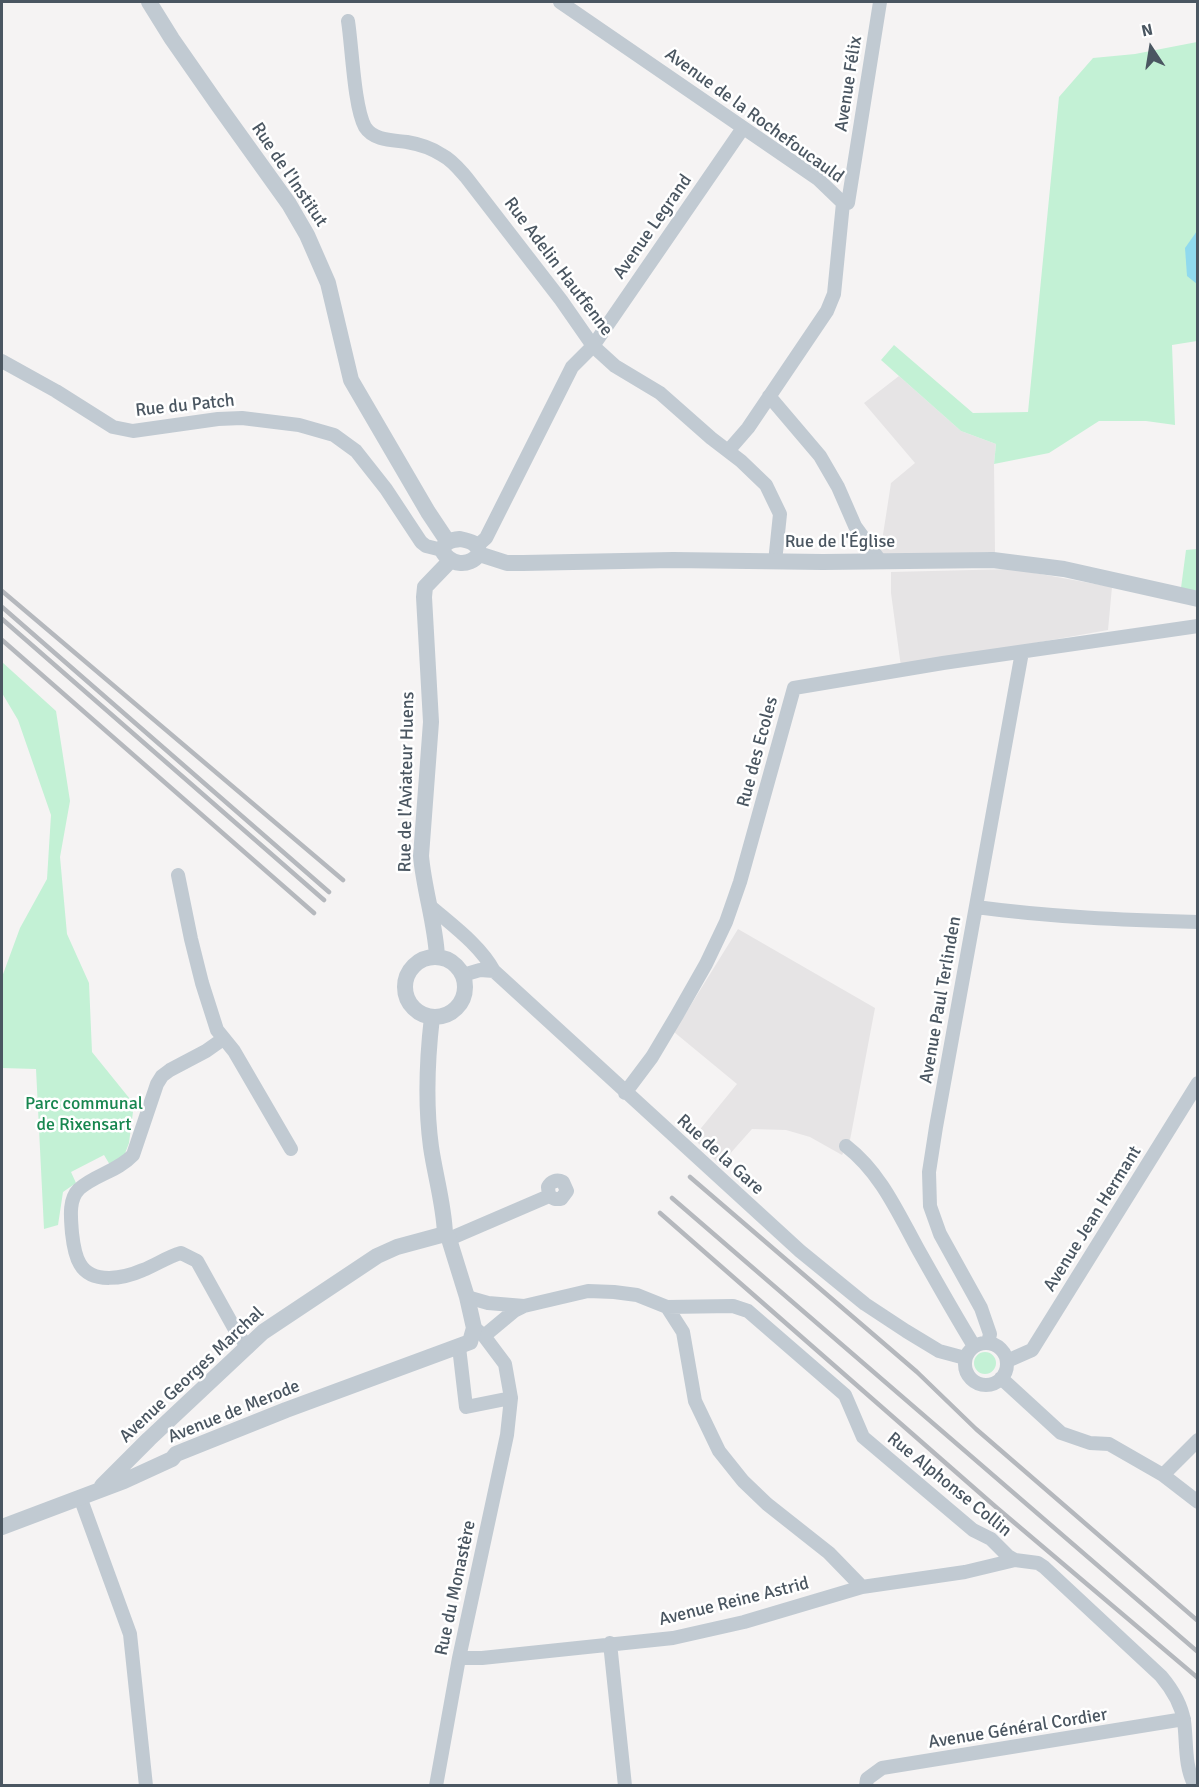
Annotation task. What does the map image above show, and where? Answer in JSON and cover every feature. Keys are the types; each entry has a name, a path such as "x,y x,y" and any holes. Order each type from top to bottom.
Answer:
{"street":[{"name":"Rue de l'Institut","path":"149,2 172,39 289,204 307,235 328,283 351,380 428,512 447,551"},
{"name":"Avenue de la Rochefoucauld","path":"560,2 818,179 843,203 834,294 812,334 748,428 728,451"},
{"name":"Avenue Félix","path":"843,203 848,203 880,2"},
{"name":"Rue Adelin Hautfenne","path":"348,21 360,112 365,127 378,137 409,142 443,155 452,163 466,177 593,346 615,366 660,393 766,485 780,514 775,562"},
{"name":"Avenue Legrand","path":"478,550 491,530 572,367 593,346 743,128"},
{"name":"Rue du Patch","path":"2,361 56,391 113,427 133,431 218,419 242,418 299,425 334,435 356,452 386,489 421,542 426,546 447,551"},
{"path":"769,396 820,456 838,487 855,526 881,562"},
{"path":"460,539 470,541 478,550 470,562 456,563 447,551 460,539"},
{"name":"Rue de l'Église","path":"478,550 507,563 674,560 1015,561 1064,569 1197,599"},
{"name":"Rue de l'Aviateur Huens","path":"437,956 421,856 431,722 424,597 425,587 447,551"},
{"name":"Rue des Ecoles","path":"625,1093 652,1057 667,1032 706,964 726,922 740,882 794,688 1197,626"},
{"name":"Avenue Paul Terlinden","path":"981,1345 990,1334 981,1308 940,1234 928,1196 936,1127 1022,652"},
{"path":"178,875 184,914 217,1029 234,1051 291,1149"},
{"path":"430,906 477,949 494,972"},
{"path":"976,907 1023,914 1095,919 1197,922"},
{"path":"437,956 451,961 463,975 464,994 458,1005 441,1017 421,1014 406,997 406,977 412,966 421,961 437,956"},
{"path":"463,975 480,970 494,972"},
{"name":"Rue de la Gare","path":"494,972 800,1251 866,1304 939,1351 965,1358"},
{"path":"432,1017 428,1055 427,1108 431,1146 447,1236 479,1332 470,1342 459,1347 466,1407 511,1398"},
{"path":"223,1039 162,1076 133,1155 126,1163 79,1189 74,1197 71,1206 72,1233 78,1262 87,1273 100,1277 126,1276 181,1253 197,1261 237,1333 248,1347"},
{"name":"Avenue Jean Hermant","path":"1007,1361 1032,1350 1197,1083"},
{"path":"846,1146 868,1166 883,1186 955,1316 981,1345"},
{"path":"447,1236 549,1196"},
{"name":"Avenue Georges Marchal","path":"99,1489 263,1332 377,1256 398,1247 447,1236"},
{"name":"Rue Alphonse Collin","path":"479,1332 524,1306 588,1291 637,1295 667,1307 734,1306 748,1311 844,1395 863,1437 973,1530 991,1539 1008,1556 1015,1560 1038,1563 1064,1583 1161,1676 1175,1694 1184,1719 1189,1771 1195,1785"},
{"path":"467,1297 488,1303 524,1306"},
{"path":"667,1307 683,1332 695,1401 719,1451 743,1481 767,1504 829,1553 862,1587"},
{"name":"Rue du Monastère","path":"436,1785 459,1658 507,1435 511,1398 505,1364 479,1332"},
{"path":"981,1345 1000,1348 1007,1361 1007,1370 994,1383 976,1382 968,1375 965,1367 968,1351 981,1345"},
{"name":"Avenue de Merode","path":"2,1527 124,1481 172,1459 176,1454 286,1410 459,1347"},
{"path":"1001,1378 1061,1433 1090,1443 1109,1444 1162,1475 1197,1502"},
{"path":"161,1429 169,1452 176,1454"},
{"path":"1162,1475 1197,1440"},
{"path":"80,1497 130,1634 146,1785"},
{"name":"Avenue Reine Astrid","path":"459,1658 482,1658 673,1638 744,1622 862,1587 964,1572 1015,1560"},
{"path":"610,1643 625,1785"},
{"name":"Avenue Général Cordier","path":"866,1785 867,1779 882,1768 1184,1719"}],"shaded area":[{"path":"899,376 961,431 996,444 994,464 995,552 880,554 891,483 915,463 864,403"},
{"path":"1013,569 1112,587 1108,630 901,667 891,593 891,572"},
{"path":"738,929 875,1008 850,1140 842,1155 810,1137 786,1130 752,1129 720,1165 693,1138 737,1084 674,1032"}],"green space":[{"path":"1197,42 1197,341 1172,345 1175,425 1146,421 1099,421 1049,453 994,464 996,444 961,431 881,360 894,345 973,413 1028,412 1059,97 1093,58 1135,54"},
{"path":"1197,549 1197,592 1181,588 1186,550"},
{"name":"Parc communal de Rixensart","path":"2,662 56,711 70,801 60,857 67,934 89,983 92,1052 134,1104 129,1143 124,1156 110,1165 104,1155 71,1172 76,1183 63,1192 58,1225 44,1229 36,1069 2,1068 2,977 20,928 47,879 51,815 18,720 2,693"},
{"path":"985,1352 993,1355 996,1363 993,1371 985,1374 977,1371 974,1363 977,1355"}],"water":[{"path":"1197,231 1197,284 1187,276 1185,248"}],"railway":[{"path":"2,591 343,880"},
{"path":"2,607 329,892"},
{"path":"2,619 324,900"},
{"path":"2,640 314,913"},
{"path":"690,1177 917,1372 976,1429 1198,1621"},
{"path":"672,1198 1198,1652"},
{"path":"660,1213 997,1508 1198,1678"}]}
